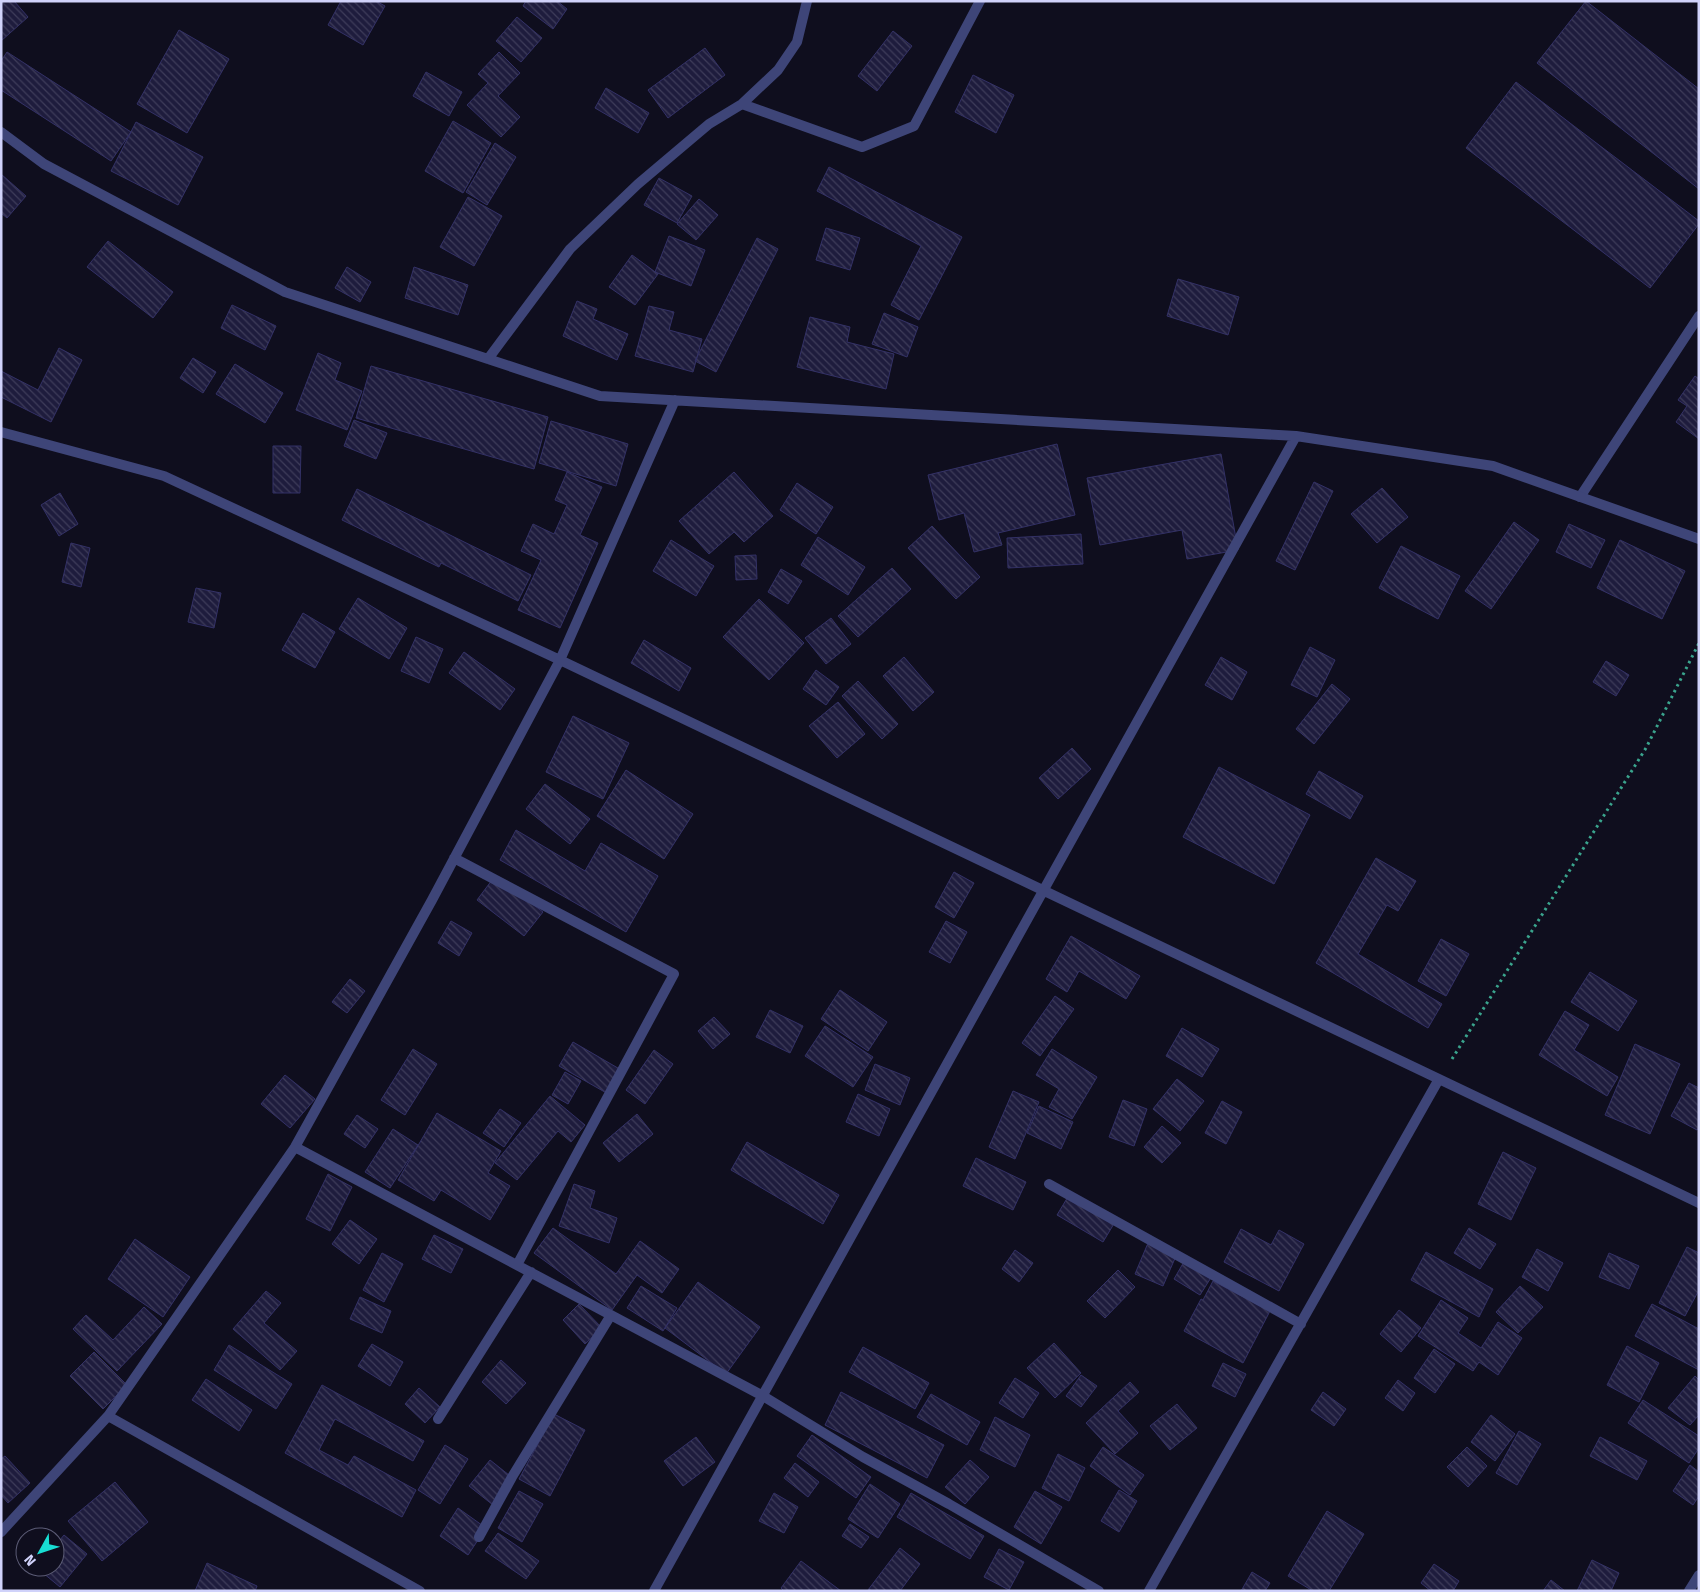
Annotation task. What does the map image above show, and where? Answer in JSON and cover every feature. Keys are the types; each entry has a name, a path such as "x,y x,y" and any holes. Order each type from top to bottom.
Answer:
{"street":[{"path":"488,359 570,249 638,184 709,124 742,104 778,70 797,42 807,1"},
{"path":"742,104 862,146 914,126 980,1"},
{"path":"1,132 44,164 285,292 600,396 1296,436 1493,466 1699,539"},
{"path":"1580,497 1699,316"},
{"path":"1,1532 108,1416 295,1147 454,858 560,660 676,400"},
{"path":"1,432 164,476 560,660 1699,1203"},
{"path":"654,1591 1296,436"},
{"path":"454,858 674,974 517,1265"},
{"path":"1149,1591 1439,1079"},
{"path":"295,1147 763,1396 863,1457 949,1504 1099,1591"},
{"path":"1048,1184 1301,1324"},
{"path":"438,1419 531,1272"},
{"path":"479,1537 512,1476 611,1315"},
{"path":"108,1416 420,1591"},
{"path":"1689,1591 1699,1575"}],"path":[{"path":"1439,1079 1646,748 1699,643"}],"building":[{"path":"1,1 14,1 28,17 1,41"},
{"path":"341,1 376,1 385,6 363,45 328,25"},
{"path":"526,1 557,1 567,9 553,29 523,6"},
{"path":"1586,1 1699,89 1699,189 1537,63"},
{"path":"517,17 542,38 521,62 496,41"},
{"path":"179,30 229,59 187,133 137,104"},
{"path":"893,31 912,46 877,91 858,76"},
{"path":"705,48 725,75 668,118 648,90"},
{"path":"7,52 131,132 111,161 1,90 1,61"},
{"path":"499,52 520,73 498,96 520,117 501,137 467,105 488,83 478,74"},
{"path":"426,72 462,92 449,116 413,96"},
{"path":"973,75 1014,95 996,133 955,112"},
{"path":"1516,82 1699,221 1699,224 1650,288 1466,148"},
{"path":"606,88 649,113 638,133 595,108"},
{"path":"453,121 491,143 463,193 425,171"},
{"path":"136,122 203,157 178,205 111,171"},
{"path":"495,143 516,157 487,205 466,192"},
{"path":"829,167 962,237 919,320 891,305 921,246 817,191"},
{"path":"1,174 26,196 7,218 1,213"},
{"path":"659,178 692,196 677,223 644,205"},
{"path":"468,197 502,216 474,266 440,247"},
{"path":"699,199 718,215 696,240 677,224"},
{"path":"826,228 860,238 850,270 816,260"},
{"path":"669,236 705,250 691,286 655,272"},
{"path":"757,238 778,249 716,372 695,361"},
{"path":"108,241 173,292 153,318 87,267"},
{"path":"632,255 658,274 635,305 609,287"},
{"path":"347,267 371,282 360,302 335,288"},
{"path":"414,267 468,285 458,315 405,298"},
{"path":"1178,279 1239,297 1228,335 1167,316"},
{"path":"577,301 597,309 593,319 628,334 617,360 563,336"},
{"path":"232,305 276,326 265,350 221,328"},
{"path":"649,306 674,312 669,330 702,339 693,372 635,356"},
{"path":"884,313 918,327 907,357 872,344"},
{"path":"810,317 850,327 847,342 894,354 886,389 797,367"},
{"path":"59,348 82,360 51,422 1,397 1,371 38,390"},
{"path":"318,353 341,363 335,380 362,391 347,430 296,410"},
{"path":"193,358 216,372 203,393 180,378"},
{"path":"235,364 283,393 265,423 216,394"},
{"path":"371,366 548,417 534,469 356,418"},
{"path":"1695,376 1699,379 1699,439 1676,422 1687,406 1678,400"},
{"path":"354,420 387,433 376,459 344,446"},
{"path":"551,421 628,444 616,486 539,463"},
{"path":"1057,444 1075,515 998,533 1002,545 974,552 964,513 939,520 928,475"},
{"path":"273,446 301,446 300,493 273,493"},
{"path":"1221,454 1238,550 1187,559 1182,530 1100,545 1087,478"},
{"path":"567,472 602,487 580,535 598,543 560,628 518,610 541,560 521,551 533,524 554,534 567,505 555,500"},
{"path":"734,472 773,516 744,542 734,532 709,554 679,521"},
{"path":"1314,482 1333,491 1295,570 1276,561"},
{"path":"797,483 833,507 816,534 780,510"},
{"path":"1382,488 1408,517 1377,543 1351,514"},
{"path":"357,489 531,575 518,601 441,563 439,567 342,520"},
{"path":"60,493 78,524 59,536 41,505"},
{"path":"1514,522 1539,540 1491,609 1465,591"},
{"path":"1569,524 1605,540 1591,568 1556,552"},
{"path":"932,526 980,577 956,599 908,548"},
{"path":"1081,534 1083,564 1008,568 1007,538"},
{"path":"818,537 865,567 848,595 801,565"},
{"path":"671,540 714,566 696,596 653,571"},
{"path":"1620,540 1685,571 1662,619 1597,588"},
{"path":"71,543 90,548 81,587 62,582"},
{"path":"1401,546 1460,576 1438,619 1379,588"},
{"path":"756,555 757,579 736,580 735,556"},
{"path":"892,568 911,589 858,637 838,616"},
{"path":"781,569 802,581 788,604 768,592"},
{"path":"196,588 221,593 214,628 188,622"},
{"path":"358,598 407,628 389,659 339,629"},
{"path":"759,599 804,643 769,680 723,637"},
{"path":"303,613 335,632 315,668 282,650"},
{"path":"831,618 851,644 826,664 805,638"},
{"path":"416,637 443,649 429,683 401,671"},
{"path":"644,640 691,668 679,691 631,663"},
{"path":"1310,647 1335,660 1317,697 1291,685"},
{"path":"464,652 515,689 500,710 449,673"},
{"path":"904,657 934,692 913,711 883,676"},
{"path":"1221,657 1247,672 1232,700 1205,685"},
{"path":"1606,661 1629,675 1616,696 1593,682"},
{"path":"816,670 839,687 826,705 803,689"},
{"path":"858,681 898,724 882,739 842,696"},
{"path":"1332,684 1350,699 1314,744 1296,729"},
{"path":"838,702 865,734 837,758 809,726"},
{"path":"573,716 629,743 603,799 546,772"},
{"path":"1072,748 1091,769 1058,799 1039,778"},
{"path":"1219,767 1310,815 1274,884 1183,837"},
{"path":"626,770 693,814 664,859 597,816"},
{"path":"1319,771 1363,796 1350,819 1306,794"},
{"path":"545,784 590,819 570,844 526,809"},
{"path":"516,830 585,871 601,843 658,876 626,932 500,860"},
{"path":"1376,858 1416,881 1398,911 1387,905 1358,954 1442,1004 1428,1028 1316,963"},
{"path":"954,872 974,883 954,918 935,907"},
{"path":"495,876 543,912 524,936 477,900"},
{"path":"451,921 472,933 459,956 438,943"},
{"path":"946,921 967,932 950,963 929,952"},
{"path":"1071,936 1140,976 1126,999 1079,971 1067,992 1046,979"},
{"path":"1441,939 1469,954 1446,996 1418,981"},
{"path":"1590,972 1637,1001 1618,1031 1571,1002"},
{"path":"350,979 365,991 347,1013 332,1002"},
{"path":"840,990 887,1022 868,1051 821,1019"},
{"path":"1055,996 1074,1009 1040,1056 1022,1043"},
{"path":"770,1010 803,1026 790,1053 756,1037"},
{"path":"1565,1011 1589,1025 1574,1050 1618,1077 1607,1096 1539,1055"},
{"path":"714,1017 730,1034 713,1049 698,1031"},
{"path":"825,1026 873,1057 853,1087 805,1056"},
{"path":"1182,1028 1219,1049 1202,1077 1166,1056"},
{"path":"573,1042 623,1071 610,1095 559,1066"},
{"path":"1635,1044 1680,1064 1650,1134 1605,1115"},
{"path":"413,1049 437,1064 405,1115 381,1100"},
{"path":"1052,1049 1097,1077 1072,1119 1049,1107 1059,1089 1036,1075"},
{"path":"654,1050 673,1064 645,1104 626,1090"},
{"path":"875,1064 910,1078 900,1105 865,1090"},
{"path":"565,1072 581,1081 568,1104 552,1095"},
{"path":"285,1075 315,1099 290,1128 261,1104"},
{"path":"1177,1079 1204,1101 1180,1131 1153,1109"},
{"path":"1689,1083 1699,1088 1699,1127 1697,1130 1671,1116"},
{"path":"1013,1091 1039,1102 1015,1159 989,1147"},
{"path":"858,1094 890,1109 879,1136 846,1122"},
{"path":"550,1096 585,1125 571,1142 558,1131 517,1180 495,1163"},
{"path":"1123,1100 1147,1109 1134,1146 1109,1137"},
{"path":"1222,1101 1242,1112 1226,1144 1205,1133"},
{"path":"1039,1106 1073,1122 1061,1149 1027,1133"},
{"path":"500,1109 521,1123 504,1147 483,1133"},
{"path":"437,1113 501,1151 488,1173 510,1186 490,1220 441,1190 434,1201 398,1180"},
{"path":"637,1114 653,1134 619,1162 603,1143"},
{"path":"357,1115 378,1129 365,1148 344,1134"},
{"path":"1162,1126 1181,1143 1162,1163 1144,1147"},
{"path":"393,1129 418,1145 390,1188 365,1172"},
{"path":"747,1142 839,1195 823,1224 731,1170"},
{"path":"1503,1152 1536,1168 1511,1220 1478,1204"},
{"path":"976,1158 1026,1182 1013,1210 963,1186"},
{"path":"328,1174 352,1187 330,1231 306,1219"},
{"path":"574,1184 595,1191 590,1208 617,1218 609,1243 559,1226"},
{"path":"1069,1195 1115,1222 1103,1242 1057,1215"},
{"path":"350,1220 377,1239 359,1264 332,1244"},
{"path":"553,1228 616,1274 640,1241 679,1269 662,1293 637,1275 612,1310 534,1253"},
{"path":"1469,1228 1496,1244 1480,1269 1454,1253"},
{"path":"1241,1229 1271,1245 1279,1230 1304,1244 1279,1291 1224,1262"},
{"path":"434,1235 463,1249 451,1273 422,1259"},
{"path":"135,1239 190,1277 163,1317 108,1279"},
{"path":"1148,1243 1176,1256 1163,1286 1135,1274"},
{"path":"1687,1247 1699,1253 1699,1290 1685,1316 1659,1303"},
{"path":"1537,1249 1563,1263 1548,1291 1522,1277"},
{"path":"1015,1250 1033,1263 1019,1282 1002,1269"},
{"path":"1426,1252 1493,1289 1479,1317 1411,1280"},
{"path":"382,1253 403,1264 384,1302 363,1290"},
{"path":"1609,1253 1639,1266 1629,1289 1599,1277"},
{"path":"1185,1260 1212,1276 1200,1295 1174,1279"},
{"path":"1118,1270 1135,1287 1105,1318 1087,1301"},
{"path":"1213,1281 1270,1311 1243,1363 1184,1331"},
{"path":"698,1282 760,1327 726,1374 665,1328"},
{"path":"641,1286 677,1308 663,1331 627,1308"},
{"path":"1520,1286 1543,1307 1518,1333 1496,1312"},
{"path":"266,1291 281,1303 264,1323 297,1351 280,1370 233,1329"},
{"path":"360,1297 391,1311 382,1333 350,1319"},
{"path":"1441,1300 1468,1318 1458,1333 1481,1348 1498,1322 1522,1338 1498,1375 1479,1362 1473,1371 1418,1336"},
{"path":"579,1304 602,1328 585,1344 563,1320"},
{"path":"1652,1304 1699,1329 1699,1370 1635,1336"},
{"path":"144,1307 162,1324 117,1371 73,1329 86,1315 113,1340"},
{"path":"1399,1310 1421,1328 1401,1352 1380,1334"},
{"path":"1054,1343 1081,1373 1055,1398 1027,1368"},
{"path":"372,1344 403,1362 390,1386 358,1366"},
{"path":"229,1345 292,1384 276,1409 214,1370"},
{"path":"1627,1346 1659,1363 1639,1402 1607,1385"},
{"path":"863,1347 929,1383 915,1409 849,1372"},
{"path":"1434,1349 1455,1364 1435,1393 1414,1378"},
{"path":"94,1352 127,1385 103,1409 70,1376"},
{"path":"501,1360 526,1383 506,1404 482,1382"},
{"path":"1223,1363 1246,1374 1235,1397 1212,1386"},
{"path":"1081,1375 1097,1386 1081,1407 1066,1396"},
{"path":"1695,1376 1699,1380 1699,1415 1690,1425 1668,1408"},
{"path":"1015,1378 1039,1393 1023,1418 999,1403"},
{"path":"206,1379 252,1410 239,1431 192,1400"},
{"path":"1398,1380 1415,1393 1403,1411 1385,1398"},
{"path":"1130,1382 1139,1392 1118,1411 1138,1433 1115,1454 1086,1423"},
{"path":"322,1385 424,1441 413,1461 335,1419 319,1450 348,1465 354,1456 416,1490 402,1517 285,1453"},
{"path":"419,1388 440,1407 425,1423 405,1404"},
{"path":"841,1392 944,1445 927,1478 825,1425"},
{"path":"1323,1392 1346,1409 1334,1426 1311,1410"},
{"path":"931,1394 980,1422 967,1445 917,1417"},
{"path":"1643,1400 1699,1436 1699,1448 1689,1463 1628,1423"},
{"path":"1177,1404 1197,1428 1170,1450 1150,1426"},
{"path":"554,1414 585,1430 550,1496 519,1479"},
{"path":"1491,1415 1515,1434 1495,1461 1471,1442"},
{"path":"995,1417 1030,1435 1015,1467 980,1450"},
{"path":"1519,1431 1541,1444 1517,1485 1496,1473"},
{"path":"812,1435 871,1477 856,1498 797,1456"},
{"path":"696,1437 715,1462 683,1486 664,1461"},
{"path":"1600,1437 1647,1461 1637,1480 1590,1456"},
{"path":"445,1445 468,1459 440,1504 418,1490"},
{"path":"1103,1447 1144,1475 1130,1495 1090,1466"},
{"path":"1467,1447 1487,1466 1468,1487 1447,1467"},
{"path":"1058,1454 1085,1468 1069,1501 1042,1488"},
{"path":"5,1456 30,1483 8,1503 1,1495 1,1459"},
{"path":"490,1460 514,1479 493,1505 469,1486"},
{"path":"970,1460 989,1477 965,1504 945,1487"},
{"path":"795,1463 819,1482 808,1497 784,1478"},
{"path":"1690,1465 1699,1472 1699,1496 1693,1505 1673,1491"},
{"path":"115,1482 148,1522 102,1561 68,1521"},
{"path":"870,1484 900,1504 878,1538 848,1519"},
{"path":"1119,1490 1137,1501 1119,1532 1101,1521"},
{"path":"519,1491 543,1504 522,1542 498,1528"},
{"path":"1035,1491 1062,1507 1041,1544 1014,1527"},
{"path":"774,1493 798,1507 784,1533 759,1521"},
{"path":"911,1493 984,1536 970,1559 897,1517"},
{"path":"458,1508 486,1528 468,1555 440,1536"},
{"path":"1327,1511 1364,1534 1329,1591 1313,1591 1288,1576"},
{"path":"850,1524 869,1537 861,1548 842,1536"},
{"path":"498,1533 539,1561 526,1579 485,1551"},
{"path":"65,1536 87,1554 60,1587 48,1577 65,1577"},
{"path":"900,1548 920,1564 900,1591 868,1590"},
{"path":"999,1549 1024,1562 1009,1590 984,1577"},
{"path":"1592,1560 1619,1573 1611,1591 1577,1591"},
{"path":"801,1561 841,1591 784,1591 781,1588"},
{"path":"207,1563 257,1586 255,1591 195,1591"},
{"path":"1434,1564 1459,1581 1453,1591 1431,1591 1421,1583"},
{"path":"1252,1572 1270,1583 1265,1591 1241,1591"},
{"path":"1551,1580 1565,1591 1543,1591"}]}
